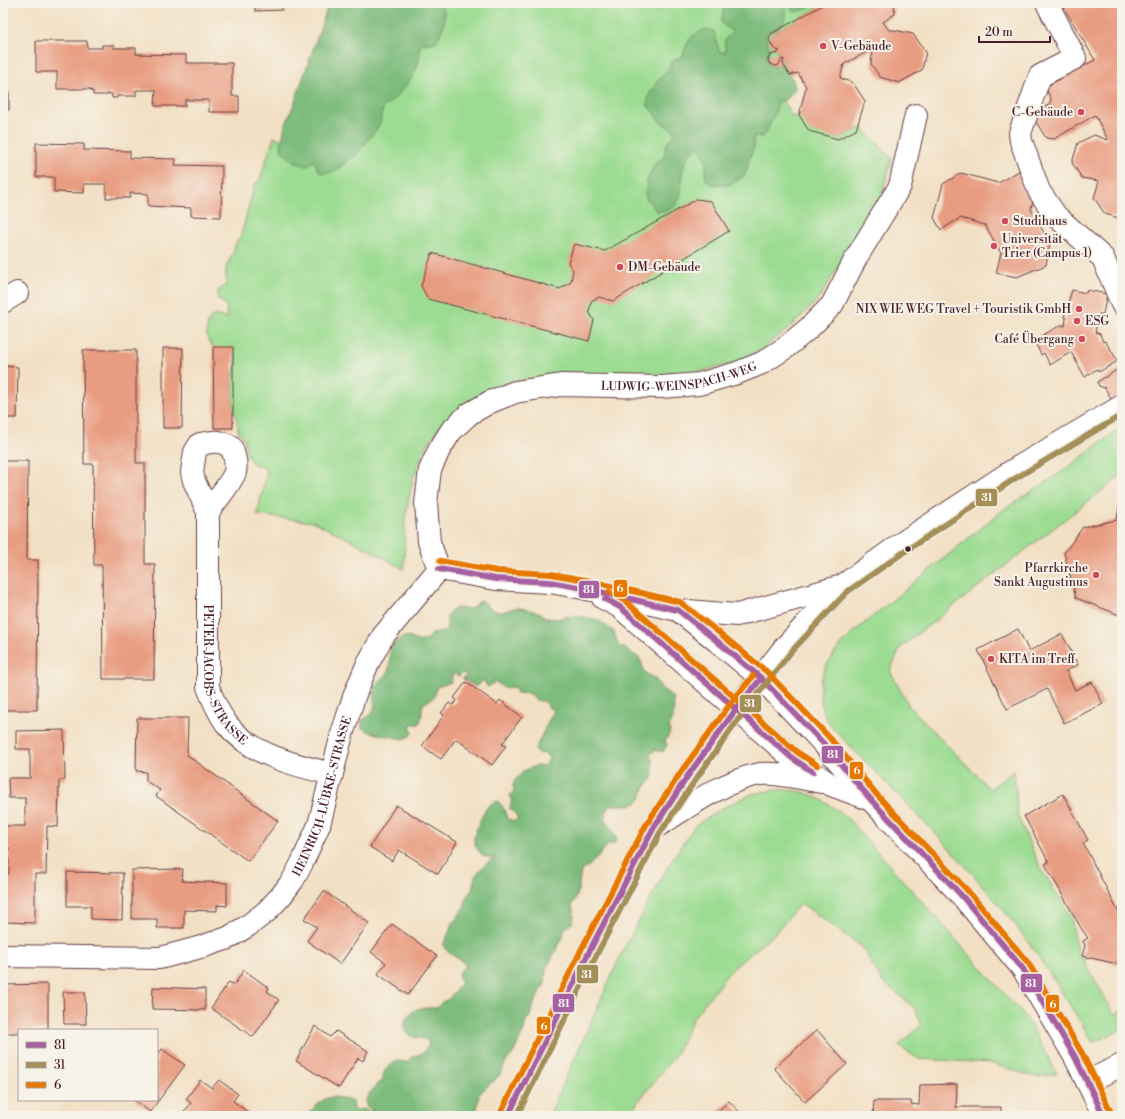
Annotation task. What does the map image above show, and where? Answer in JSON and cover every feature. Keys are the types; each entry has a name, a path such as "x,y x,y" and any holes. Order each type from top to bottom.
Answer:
{"street":[{"path":"1048,3 1075,58 1040,76 1020,133 1021,141 1039,191 1056,216 1103,258 1122,304"},
{"name":"LUDWIG-WEINSPACH-WEG","path":"439,569 429,542 426,503 430,470 439,450 451,431 469,414 490,402 515,392 561,386 661,387 699,384 737,373 762,363 785,348 809,328 832,305 856,258 900,186 916,115"},
{"path":"508,1116 590,950 653,829 689,774 737,708 785,647 842,586 902,543 1012,471 1122,406"},
{"name":"PETER-JACOBS-STRASSE","path":"208,512 208,687 215,705 225,722 233,731 255,748 269,755 300,766 332,774"},
{"path":"439,569 496,579 550,582 678,610 711,614 737,615 842,586"},
{"name":"HEINRICH-LÜBKE-STRASSE","path":"3,956 160,958 228,938 266,912 293,880 319,825 342,734 355,694 368,663 383,636 439,569"},
{"path":"583,588 620,607 737,708 792,758 831,784 872,801"},
{"path":"678,610 761,678 823,743 872,801 962,896 1023,968 1075,1057 1104,1116"},
{"path":"653,829 708,795 732,783 760,774 788,776 831,784"},
{"path":"1087,1082 1122,1065"}],"green space":[{"path":"329,3 440,3 443,8 445,18 443,28 436,42 422,44 419,49 420,57 414,74 403,90 383,107 380,123 356,155 333,172 321,173 314,161 307,166 293,161 281,150 284,129"},
{"path":"413,3 826,3 771,34 769,40 774,49 780,51 770,55 768,59 769,63 776,66 779,65 782,59 784,59 783,64 790,75 780,95 792,117 799,115 838,139 862,127 892,159 882,193 819,299 787,330 746,361 660,380 517,380 479,395 441,425 426,446 413,478 405,519 404,569 353,541 314,522 257,515 267,472 261,465 254,465 247,455 244,439 238,431 233,406 233,376 236,365 234,349 230,351 215,350 207,336 207,329 208,323 214,315 227,318 226,305 218,299 218,291 227,284 226,267 233,253 236,242 241,236 255,183 259,182 274,137 332,155"},
{"path":"725,3 816,3 801,11 792,11 791,6 788,5 782,24 775,29 766,32 766,38 770,50 766,59 770,65 775,67 780,64 782,65 793,80 795,89 787,98 778,103 772,121 763,137 753,136 754,147 744,176 728,185 712,184 707,181 705,159 699,146 697,146 688,154 683,167 681,193 677,204 666,211 657,211 647,200 645,194 647,181 655,163 664,157 666,145 675,133 672,129 659,120 654,112 648,107 648,97 658,80 664,75 673,61 683,56 689,41 700,31 706,29 714,31 719,51 724,53 726,50 725,40 733,32 721,23"},
{"path":"1122,426 1122,475 901,647 890,671 909,706 990,789 1014,771 1018,817 1039,865 1071,917 1077,950 1114,1014 1122,1011 1122,1029 1095,1042 1092,1041 1056,983 1017,927 934,832 832,726 823,712 820,691 821,681 828,662 840,646 855,631 1003,510 1066,469"},
{"path":"480,601 483,601 495,611 502,612 514,608 521,608 541,613 546,618 557,619 578,616 599,620 614,632 619,647 625,648 638,657 641,661 644,672 656,680 662,689 673,698 673,719 669,727 670,732 665,741 667,745 663,752 655,750 650,755 653,763 653,778 644,788 641,799 637,803 630,805 611,805 607,810 605,814 606,819 616,835 617,840 614,844 608,844 589,866 581,871 577,896 572,905 574,916 572,923 564,929 563,937 546,969 545,983 532,1008 530,1017 526,1020 524,1030 514,1052 506,1062 499,1076 479,1094 476,1116 307,1116 318,1104 331,1097 353,1102 354,1110 357,1111 360,1109 374,1111 366,1106 367,1098 368,1095 383,1080 387,1069 397,1061 407,1062 412,1057 423,1053 429,1044 426,1039 414,1037 408,1034 405,1028 405,1023 408,1016 414,1010 437,1008 442,1002 449,999 461,983 458,974 466,965 448,952 443,946 453,923 464,908 466,898 473,888 473,883 477,874 484,866 496,857 490,858 483,856 475,844 475,835 481,817 489,806 497,801 505,811 507,818 514,821 518,819 514,812 510,809 512,799 510,795 514,791 513,785 515,780 523,771 535,766 546,766 549,758 545,754 538,753 535,749 554,710 549,708 546,702 536,700 530,694 517,693 514,687 506,689 495,682 488,687 483,680 477,687 464,680 463,678 468,675 462,673 459,676 453,673 451,682 437,687 433,698 423,704 419,724 411,724 410,728 413,731 410,736 403,739 372,733 362,728 363,720 371,714 375,706 373,688 388,672 391,649 396,641 401,638 409,637 423,641 431,634 443,632 447,628 447,616 450,612 457,608 470,609"},
{"path":"774,790 795,791 813,796 830,805 847,818 1027,1019 1057,1074 1036,1077 990,1063 919,1059 898,1046 921,1026 916,1009 882,981 862,947 801,903 775,933 730,971 693,1018 676,1054 637,1103 632,1116 549,1116 623,950 668,866 695,826 722,808 752,794"}],"building":[{"path":"255,3 282,3 282,10 255,11"},
{"path":"826,3 894,3 895,14 883,22 889,30 913,34 926,52 922,70 899,83 880,77 871,64 873,49 844,64 840,78 853,83 865,101 856,130 838,139 809,131 799,115 806,87 798,73 790,75 783,64 784,59 782,59 779,65 775,66 769,63 768,59 770,55 780,51 774,49 769,40 771,34"},
{"name":"C-Gebäude","path":"1061,3 1118,3 1122,10 1122,219 1105,214 1094,198 1099,181 1082,178 1072,163 1078,143 1094,135 1108,140 1095,115 1054,139 1046,138 1036,122 1040,109 1049,105 1051,99 1045,87 1095,60"},
{"path":"36,41 87,41 87,48 102,48 102,45 114,45 114,48 136,48 136,54 186,55 186,63 232,63 232,96 239,96 239,112 209,112 209,100 185,100 185,106 155,106 156,90 136,90 136,96 117,96 117,98 112,98 112,94 93,95 93,91 91,91 91,89 57,89 57,72 36,72"},
{"path":"3,92 9,92 9,110 5,110 5,142 3,142"},
{"path":"36,143 84,144 84,150 130,151 130,158 176,159 175,165 222,166 221,217 191,216 191,208 148,206 148,194 130,193 130,198 106,198 106,184 84,184 84,193 54,192 54,177 36,177"},
{"name":"Studihaus","path":"1019,171 1034,196 1031,209 1050,244 1046,265 1017,277 996,273 1001,253 985,225 960,218 941,230 934,218 943,184 961,173 998,183"},
{"name":"DM-Gebäude","path":"697,199 711,201 729,231 613,301 599,297 591,301 589,312 594,320 589,341 428,299 421,286 432,253 560,289 571,282 573,270 568,263 574,244 605,251"},
{"path":"1072,290 1086,293 1087,290 1107,294 1103,314 1099,314 1095,332 1100,334 1103,342 1105,341 1118,361 1099,372 1097,369 1085,377 1071,352 1050,365 1044,353 1041,355 1034,340 1061,325 1065,326 1066,318 1064,317"},
{"path":"213,347 233,347 233,428 214,428"},
{"path":"163,348 183,348 182,428 163,428"},
{"path":"83,350 136,350 136,463 145,463 145,564 155,564 154,679 103,679 102,565 94,565 93,464 84,464"},
{"path":"3,366 18,367 17,418 3,418"},
{"path":"1122,367 1122,419 1105,388 1099,386 1097,382"},
{"path":"3,461 28,461 27,560 38,560 37,710 3,710"},
{"name":"Pfarrkirche Sankt Augustinus","path":"1119,507 1122,508 1122,616 1076,598 1064,553 1083,527 1117,520"},
{"name":"KITA im Treff","path":"1018,629 1029,651 1062,634 1078,665 1066,671 1075,690 1092,682 1103,704 1064,723 1047,689 1007,709 978,650"},
{"path":"466,682 497,704 500,700 522,717 502,744 506,746 492,765 456,739 441,759 422,746 444,715 441,713 449,703 453,705 457,700 454,698"},
{"path":"137,718 188,718 187,755 278,821 248,861 156,796 160,790 146,781 146,772 136,771"},
{"path":"64,730 65,780 59,780 58,827 47,826 46,874 35,874 35,923 3,922 3,874 9,874 9,847 3,847 3,826 25,826 25,798 9,798 8,778 30,778 30,749 16,749 16,731"},
{"path":"1063,794 1088,840 1083,843 1122,916 1122,965 1082,956 1085,946 1083,941 1088,938 1045,864 1049,862 1024,816"},
{"path":"396,805 457,842 438,874 399,850 392,861 370,847"},
{"path":"183,869 182,881 227,883 227,906 217,905 217,911 184,910 184,928 157,928 157,919 132,919 132,870"},
{"path":"67,872 123,873 122,920 91,919 91,906 67,906"},
{"path":"324,891 369,923 340,964 307,941 317,927 304,919"},
{"path":"392,924 437,956 408,995 378,974 386,963 371,952"},
{"path":"244,970 269,988 267,991 279,1000 253,1037 211,1008 229,982 234,985"},
{"path":"48,984 48,1029 18,1029 18,1033 3,1033 3,985"},
{"path":"153,987 205,989 205,1010 152,1009"},
{"path":"63,992 85,992 86,1024 64,1024"},
{"path":"315,1026 330,1037 336,1031 368,1051 363,1061 358,1058 339,1088 296,1061"},
{"path":"817,1030 847,1064 805,1102 774,1068"},
{"path":"162,1049 185,1065 150,1112 135,1101 158,1101 158,1055"},
{"path":"200,1080 212,1088 219,1080 238,1094 233,1101 250,1114 249,1116 181,1116 191,1103 186,1099"},
{"path":"957,1084 956,1107 1001,1107 1001,1116 873,1116 874,1101 911,1101 911,1104 919,1105 920,1085"},
{"path":"729,1101 743,1116 712,1116"}],"transit line":[{"name":"31","path":"517,1116 597,954 660,833 743,713 791,652 847,592 907,550 1016,478 1122,415"},
{"name":"6","path":"440,561 497,571 551,574 585,580 680,602 722,635 767,672 829,737 878,796 968,891 1029,964 1082,1053 1111,1112"},
{"name":"81","path":"439,569 496,579 550,582 678,610 717,641 761,678 823,743 872,801 962,896 1023,969 1075,1057 1104,1116"},
{"name":"6","path":"609,592 625,601 797,752 817,765"},
{"name":"81","path":"605,599 620,607 792,758 813,772"},
{"name":"6","path":"501,1112 583,946 646,825 683,769 731,703 753,676"},
{"name":"81","path":"508,1116 590,950 653,829 689,774 737,708 759,681"}],"place":[{"name":"V-Gebäude","path":"823,46"},
{"name":"C-Gebäude","path":"1081,112"},
{"name":"Studihaus","path":"1005,221"},
{"name":"Universität Trier (Campus 1)","path":"994,246"},
{"name":"DM-Gebäude","path":"620,267"},
{"name":"NIX WIE WEG Travel + Touristik GmbH","path":"1079,309"},
{"name":"ESG","path":"1077,321"},
{"name":"Café Übergang","path":"1082,339"},
{"name":"Pfarrkirche Sankt Augustinus","path":"1096,575"},
{"name":"KITA im Treff","path":"991,659"}]}
